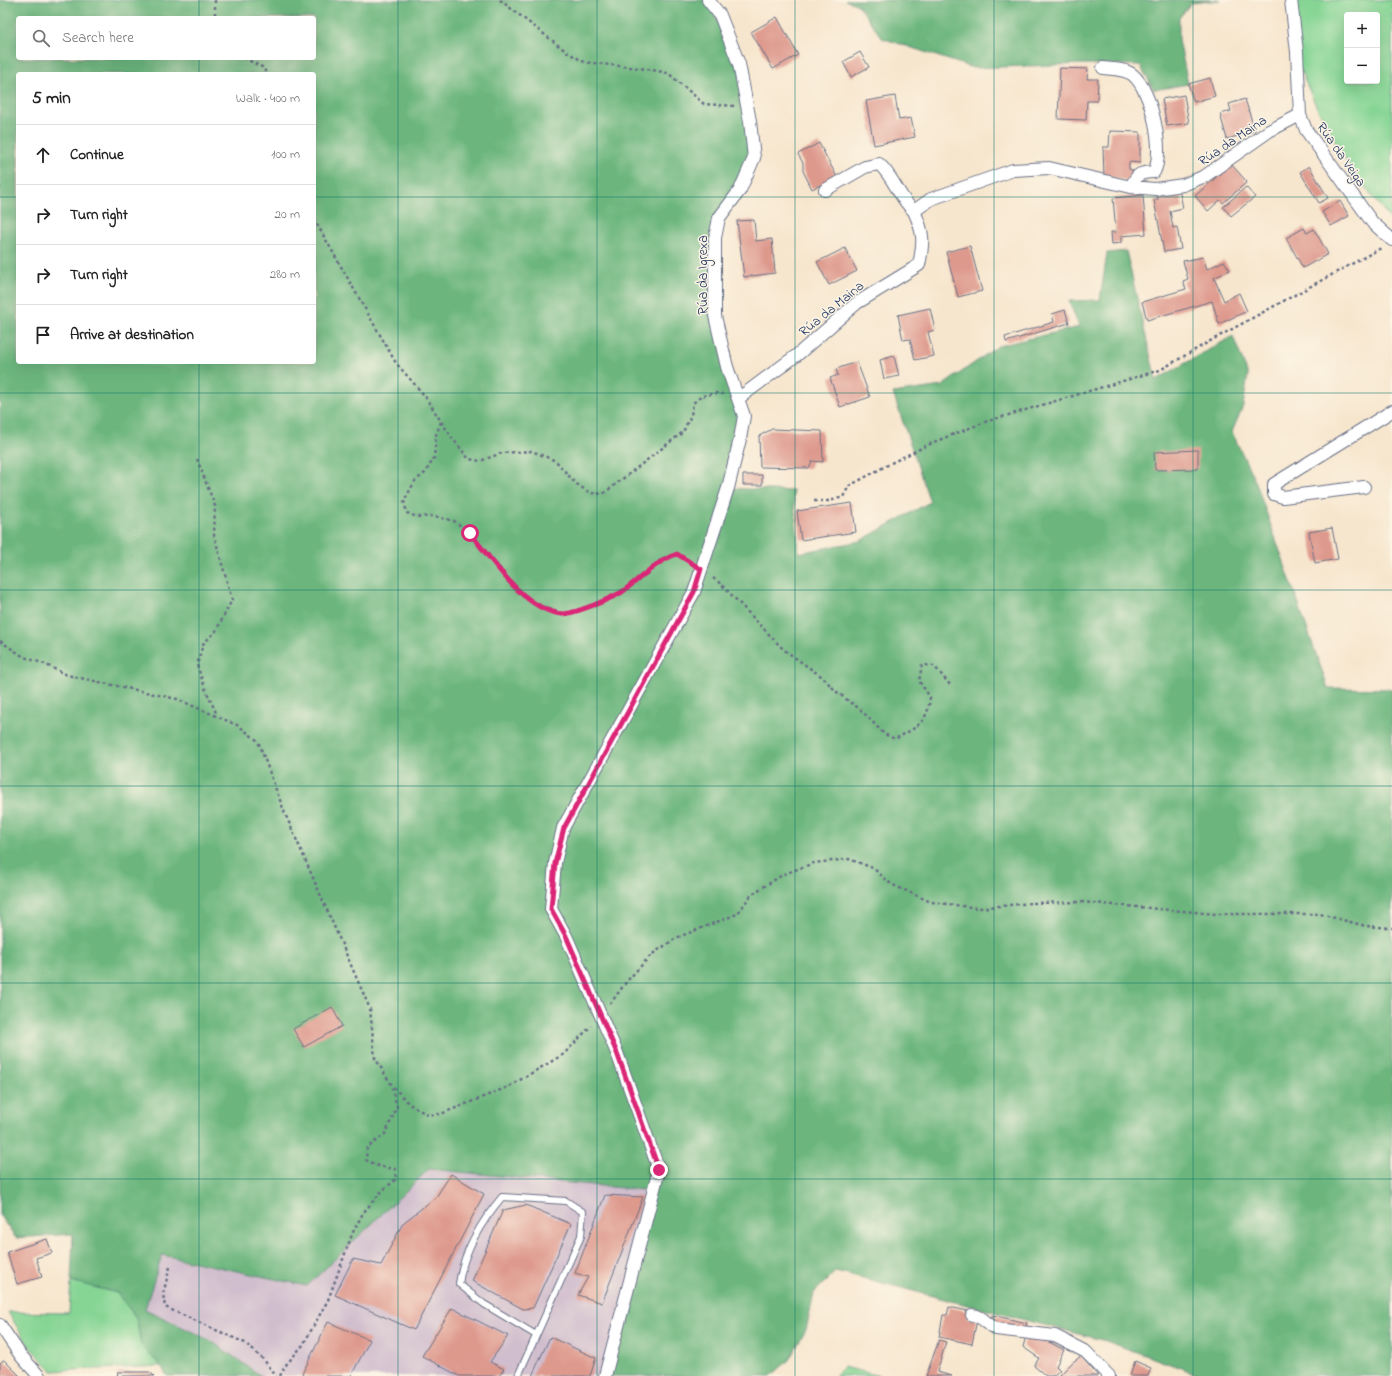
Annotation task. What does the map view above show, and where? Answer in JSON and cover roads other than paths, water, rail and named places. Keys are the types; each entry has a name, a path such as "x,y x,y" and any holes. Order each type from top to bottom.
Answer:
{"street":[{"name":"Rúa da Igrexa","path":"605,1376 659,1170 617,1053 566,936 551,909 555,863 564,828 694,592 728,488 744,416 727,367 715,316 715,238 719,218 740,190 754,158 747,106 739,64 720,15 708,0"},
{"name":"Rúa da Veiga","path":"1291,0 1297,52 1300,116 1306,130 1372,222 1389,243"},
{"path":"1103,68 1124,71 1133,75 1148,98 1152,111 1156,130 1158,164 1154,172 1141,173 1136,177 1131,187"},
{"name":"Rúa da Maina","path":"914,211 931,199 1014,170 1049,168 1131,187 1155,189 1183,185 1205,176 1269,131 1300,116"},
{"name":"Rúa da Maina","path":"739,398 797,355 857,303 919,265 922,251 922,230 914,211 904,202 890,178 878,164 865,167 825,190"},
{"path":"1364,487 1283,497 1274,494 1274,484 1392,411"},
{"path":"972,1315 984,1319 989,1326 996,1329 1055,1336 1086,1352 1109,1376"},
{"path":"0,1325 13,1344 39,1376"},
{"path":"0,1340 13,1344"}],"lane":[{"path":"518,1376 581,1236 583,1212 566,1201 502,1197 485,1218 462,1267 460,1284 484,1304 536,1335"}]}
